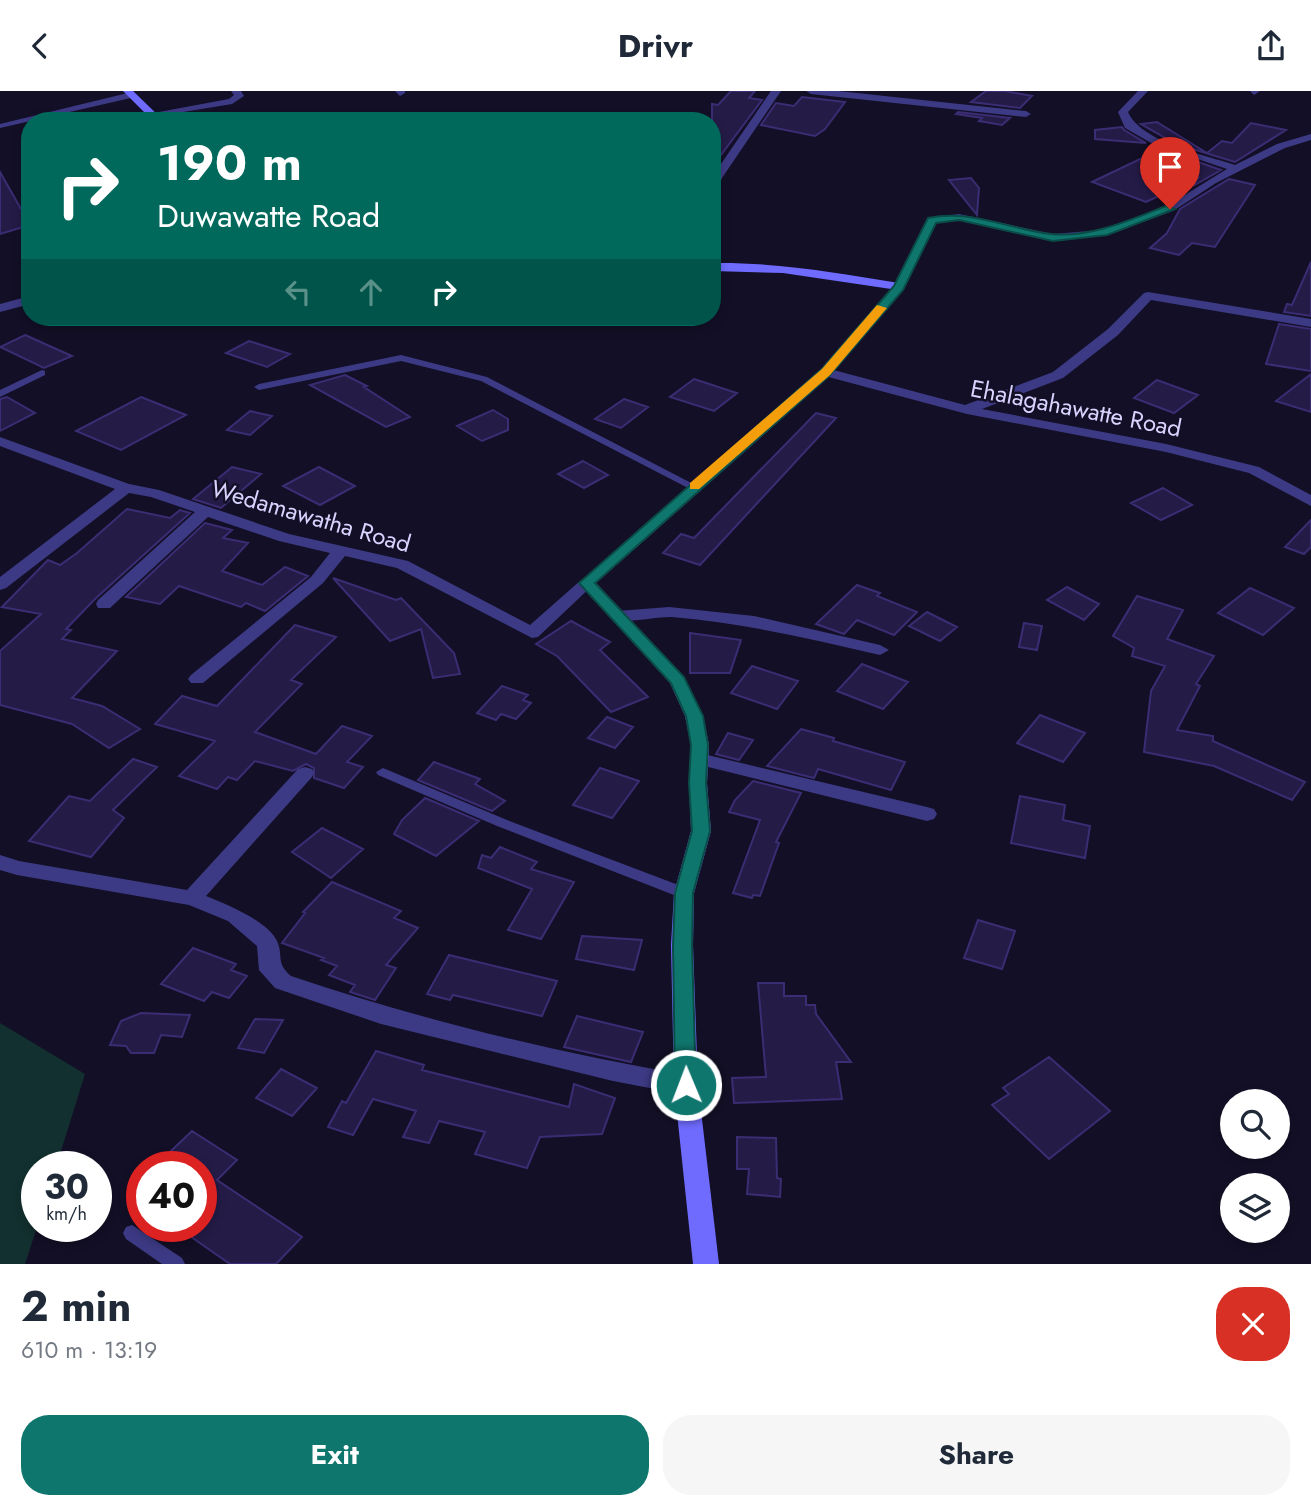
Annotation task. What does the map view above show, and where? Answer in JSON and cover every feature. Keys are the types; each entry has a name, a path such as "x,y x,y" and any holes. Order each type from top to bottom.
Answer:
{"street":[{"path":"180,112 232,101 239,96 236,91"},
{"path":"721,171 776,91"},
{"path":"811,91 1026,114"},
{"path":"1143,91 1123,112 1129,126 1157,142 1236,169"},
{"path":"57,112 130,93 151,112"},
{"path":"937,106 954,93"},
{"path":"3,126 21,121"},
{"path":"706,1264 686,1085 682,946 684,893 701,831 699,759 694,716 678,681 587,583 826,372 899,287 932,220 959,217 1053,237 1103,233 1170,209 1236,169 1281,146 1311,137"},
{"path":"721,266 748,265 803,270 899,287"},
{"path":"967,410 1058,375 1113,332 1148,296 1311,323"},
{"path":"0,308 21,302"},
{"name":"Ehalagahawatte Road","path":"826,372 967,410 1166,448 1254,470 1311,501"},
{"name":"Wedamawatha Road","path":"0,441 126,488 154,493 285,538 402,564 532,633 587,583"},
{"path":"0,585 126,488"},
{"path":"104,604 204,512"},
{"path":"197,679 317,580 341,549"},
{"path":"618,617 669,612 754,621 880,650"},
{"path":"699,759 927,814"},
{"path":"192,898 305,773"},
{"path":"0,862 17,868 192,898 234,916 267,943 270,970 283,982 382,1015 612,1072 686,1085"}],"lane":[{"path":"259,387 401,358 484,380 694,487"},
{"path":"0,394 42,373"},
{"path":"383,772 502,823 684,893"},
{"path":"145,1242 176,1264"}],"green space":[{"path":"0,1023 85,1074 61,1151 21,1151 21,1242 32,1242 25,1264 0,1264"}],"building":[{"path":"731,91 755,91 749,98 762,100 721,155 721,112 712,112 712,104 718,105"},
{"path":"986,91 1032,96 1020,108 971,102"},
{"path":"802,97 845,102 825,129 815,136 761,125 776,103 794,106"},
{"path":"958,112 1010,118 1002,125 979,121 982,118 956,114"},
{"path":"1157,122 1207,153 1222,141 1232,143 1251,123 1286,130 1235,162 1176,144 1141,124"},
{"path":"1122,127 1146,143 1095,139 1095,130"},
{"path":"1161,149 1221,170 1193,186 1198,178 1146,202 1092,182"},
{"path":"0,172 21,209 21,228 0,234"},
{"path":"971,178 979,188 977,215 949,180"},
{"path":"1229,179 1255,185 1215,247 1192,243 1179,255 1150,248 1167,233 1180,209"},
{"path":"1311,262 1311,316 1284,312 1287,304 1292,305"},
{"path":"1279,324 1311,329 1311,371 1266,364"},
{"path":"25,335 72,356 44,368 0,347"},
{"path":"249,341 290,354 267,367 226,353"},
{"path":"1311,374 1311,412 1276,401"},
{"path":"345,375 367,386 364,387 410,417 386,427 310,385"},
{"path":"694,379 737,393 714,411 670,397"},
{"path":"1157,380 1198,395 1174,413 1134,398"},
{"path":"7,397 35,413 0,431 0,399"},
{"path":"141,397 186,415 121,450 76,431"},
{"path":"624,399 648,407 621,428 595,419"},
{"path":"493,410 508,419 508,430 482,441 457,426"},
{"path":"250,411 272,416 250,435 227,430"},
{"path":"816,413 836,418 700,565 663,553 681,534 694,538"},
{"path":"583,461 608,475 584,488 558,474"},
{"path":"232,467 261,474 221,508 193,499"},
{"path":"319,467 355,486 320,505 283,486"},
{"path":"1163,488 1192,505 1161,520 1131,503"},
{"path":"127,509 170,518 180,510 190,513 96,598 66,629 71,630 62,639 117,651 72,698 102,706 140,729 109,748 72,724 0,705 0,651 41,614 2,607 48,560 60,565"},
{"path":"1311,520 1311,547 1304,554 1285,547"},
{"path":"205,523 232,530 223,538 248,543 222,571 262,585 285,567 308,576 265,611 246,603 241,607 179,586 160,604 126,597"},
{"path":"333,578 396,600 401,598 454,653 460,674 433,678 421,629 390,641"},
{"path":"857,585 880,593 877,596 917,612 894,635 857,620 844,634 816,624"},
{"path":"1067,587 1099,604 1084,620 1047,600"},
{"path":"1250,588 1294,608 1263,635 1218,613"},
{"path":"1137,596 1183,610 1167,639 1214,656 1196,684 1200,686 1177,730 1213,736 1213,741 1305,782 1292,800 1214,766 1144,752 1151,691 1165,666 1132,656 1134,648 1113,636"},
{"path":"927,612 957,627 940,641 909,626"},
{"path":"571,621 610,642 600,650 648,697 611,712 557,656 536,644"},
{"path":"1024,623 1042,626 1037,650 1019,647"},
{"path":"295,625 336,637 291,680 302,684 255,732 316,754 342,726 372,736 347,762 363,767 344,788 314,778 314,768 306,764 293,771 255,761 237,780 228,777 217,789 179,776 215,741 155,724 182,696 217,706"},
{"path":"690,633 741,640 730,673 690,673"},
{"path":"862,664 908,682 883,709 837,691"},
{"path":"752,666 798,681 777,709 731,693"},
{"path":"502,686 528,695 523,700 531,703 516,719 501,714 496,720 477,713"},
{"path":"1040,715 1085,733 1063,762 1017,743"},
{"path":"607,717 633,727 615,748 588,738"},
{"path":"801,729 905,762 891,790 818,769 814,778 767,766"},
{"path":"728,733 753,740 739,760 716,754"},
{"path":"133,759 157,767 113,810 124,818 91,857 29,841 69,796 90,801"},
{"path":"434,762 480,779 475,784 505,801 492,811 418,780"},
{"path":"600,768 639,781 612,818 573,805"},
{"path":"753,781 801,793 776,842 779,843 760,896 753,895 752,898 733,893 760,820 729,812 735,800"},
{"path":"1020,796 1065,805 1063,820 1090,826 1085,858 1011,843"},
{"path":"425,798 479,821 436,856 394,834 402,820"},
{"path":"322,828 363,849 331,878 292,852"},
{"path":"500,847 537,862 531,869 574,882 541,939 508,930 532,889 478,868 482,855 491,858"},
{"path":"332,882 401,911 394,918 418,928 386,965 396,968 375,1000 350,992 355,985 329,975 337,966 321,960 324,958 282,943 305,913 303,912"},
{"path":"978,920 1015,931 1002,969 964,958"},
{"path":"582,936 642,940 634,970 576,959"},
{"path":"193,948 236,964 231,970 247,976 229,998 212,992 204,1001 161,984"},
{"path":"449,955 557,981 542,1016 453,995 450,1000 427,994"},
{"path":"758,983 784,983 784,996 806,996 806,1005 815,1005 816,1014 851,1062 836,1062 842,1099 734,1103 732,1078 766,1077"},
{"path":"141,1013 190,1015 182,1037 161,1035 154,1053 131,1053 126,1046 110,1045 121,1021"},
{"path":"577,1016 643,1032 631,1062 564,1047"},
{"path":"255,1019 283,1020 264,1053 238,1048"},
{"path":"376,1051 424,1065 422,1070 569,1107 574,1084 615,1098 602,1134 540,1137 527,1168 475,1154 485,1132 439,1121 429,1143 403,1137 416,1111 373,1099 353,1135 328,1127 342,1101 346,1103"},
{"path":"1049,1057 1110,1111 1049,1159 992,1105 1009,1094 1003,1088"},
{"path":"281,1069 317,1088 292,1116 256,1098"},
{"path":"192,1131 237,1160 217,1180 217,1151 171,1151"},
{"path":"737,1137 776,1138 777,1178 781,1179 780,1197 747,1194 749,1169 737,1169"},
{"path":"217,1180 302,1237 276,1264 230,1264 198,1242 217,1242"}],"slow traffic":[{"path":"694,486 826,372 881,308"}],"route":[{"path":"686,1085 682,946 684,893 701,831 699,745 694,716 678,681 587,583 826,372 899,287 932,220 959,217 1053,237 1103,233 1170,209"}]}
